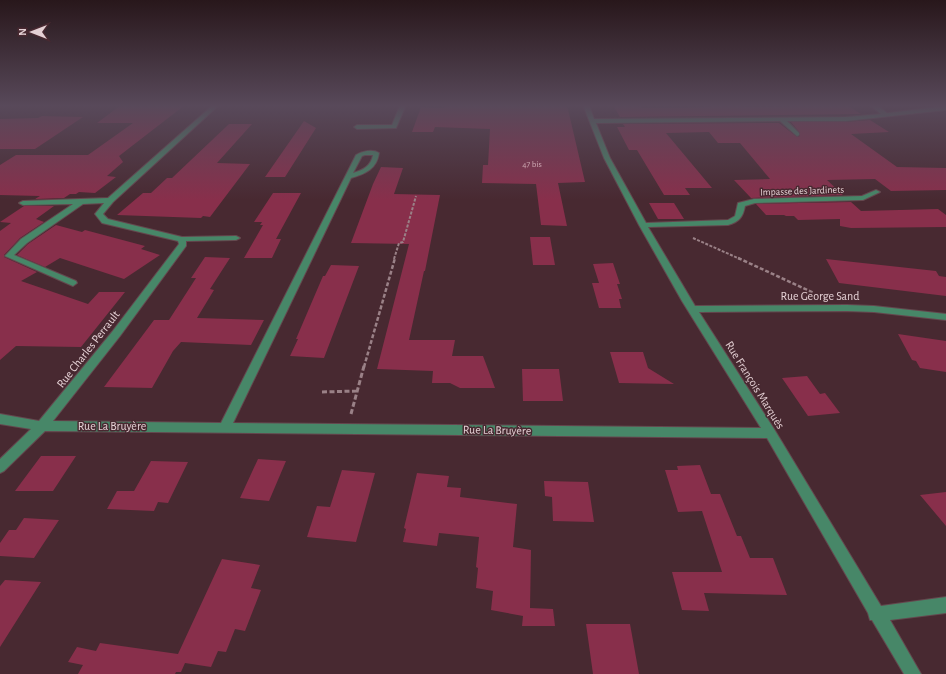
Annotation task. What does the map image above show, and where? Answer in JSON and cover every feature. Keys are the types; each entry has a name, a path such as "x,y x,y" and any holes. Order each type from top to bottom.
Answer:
{"street":[{"path":"181,136 110,200 99,214 105,221 182,239 236,238"},
{"name":"Rue François Marquès","path":"598,136 607,158 643,225 692,309 770,433 876,614 913,674"},
{"path":"225,427 348,177"},
{"name":"Impasse des Jardinets","path":"643,225 709,224 732,222 740,214 741,205 754,201 863,198 876,192"},
{"path":"23,203 110,200"},
{"path":"73,283 9,256 24,241 81,202"},
{"name":"Rue Charles Perrault","path":"0,467 42,426 116,334 183,244 182,239"},
{"name":"Rue George Sand","path":"692,309 861,309 946,317"},
{"name":"Rue La Bruyère","path":"0,418 42,426 770,433"},
{"path":"876,614 946,605"}],"path":[{"path":"347,428 399,243 403,242 416,196"},
{"path":"666,225 818,295"},
{"path":"322,392 357,391"}],"building":[{"path":"0,136 54,136 35,149 0,149"},
{"path":"114,136 144,136 119,156 123,162 107,176 116,177 95,193 79,192 76,194 70,194 64,198 35,199 40,196 0,195 0,165 16,155 88,155"},
{"path":"216,136 241,136 217,163 250,164 210,217 117,215 143,193 151,193 167,178 172,178"},
{"path":"293,136 311,136 285,177 265,177"},
{"path":"490,136 574,136 585,182 558,183 567,226 541,225 536,184 482,183 483,165 488,165"},
{"path":"622,136 669,136 712,188 685,188 690,195 664,195 637,150 629,150"},
{"path":"713,136 854,136 897,167 946,168 946,190 891,191 875,179 827,180 843,195 751,198 734,180 770,179 740,143 718,143"},
{"path":"381,167 403,168 394,194 440,195 425,271 409,340 455,340 452,356 483,356 495,388 460,388 450,383 432,383 433,371 377,369 409,244 351,243"},
{"path":"273,193 301,193 276,239 281,239 272,258 244,258 263,225 260,225 262,222 254,222"},
{"path":"851,202 861,211 938,209 946,215 946,227 851,228 840,226 840,219 798,220 794,216 766,215 756,204"},
{"path":"649,203 674,203 684,219 658,219"},
{"path":"24,206 54,206 36,219 44,222 20,238 4,255 4,257 37,272 21,281 88,304 99,292 125,292 81,347 16,346 0,360 0,231 11,223 0,222"},
{"path":"56,225 82,232 85,230 145,246 141,249 160,255 124,279 60,258 45,267 17,255 28,244"},
{"path":"530,237 550,237 555,265 533,265"},
{"path":"205,257 230,258 210,289 214,290 197,318 264,320 251,345 181,342 173,351 152,388 104,387 154,320 169,320 196,278 191,278"},
{"path":"826,259 936,271 939,276 946,277 946,296 839,283"},
{"path":"613,263 620,284 617,284 622,299 619,299 621,308 599,308 592,283 599,283 593,264"},
{"path":"331,265 359,266 324,358 290,356 323,276 325,276"},
{"path":"898,334 946,341 946,372 920,368 916,361 912,360"},
{"path":"610,352 643,352 648,368 674,384 619,383"},
{"path":"522,369 559,369 563,401 523,401"},
{"path":"807,376 820,394 825,393 840,413 808,416 782,378"},
{"path":"41,456 76,456 53,491 15,491"},
{"path":"258,459 286,461 269,501 240,498"},
{"path":"151,461 188,462 168,503 158,502 154,511 107,509 117,491 134,491"},
{"path":"700,465 711,494 720,494 737,536 741,536 750,558 773,558 787,595 704,593 709,611 682,610 672,572 722,572 702,511 678,512 665,470 678,470 677,466"},
{"path":"342,470 375,473 356,542 307,537 317,506 330,507"},
{"path":"417,473 449,476 447,487 461,488 460,497 517,504 513,547 531,550 530,608 553,609 555,626 522,626 523,616 491,610 493,591 476,588 478,568 476,567 479,537 439,533 437,546 403,542 406,529 404,528"},
{"path":"544,481 588,482 594,522 553,521 552,497 545,496"},
{"path":"946,492 946,526 920,495"},
{"path":"24,518 59,520 34,558 0,556 0,543 9,530 16,530"},
{"path":"222,559 260,565 251,588 261,590 245,631 235,629 226,652 218,651 211,667 185,663 181,672 176,672 175,674 78,674 83,665 68,662 77,647 96,651 100,643 178,654"},
{"path":"5,580 41,582 0,647 0,586"},
{"path":"586,624 630,624 639,674 593,674"}]}
